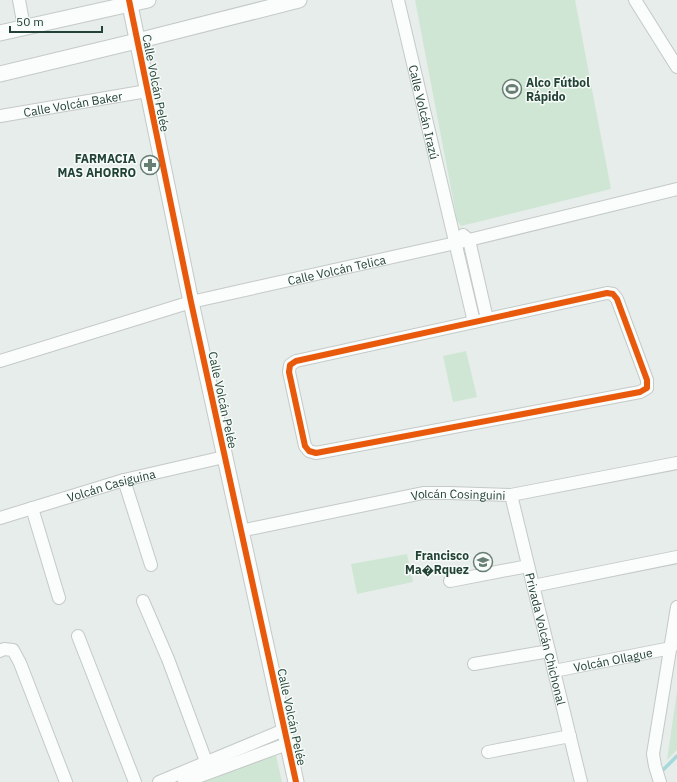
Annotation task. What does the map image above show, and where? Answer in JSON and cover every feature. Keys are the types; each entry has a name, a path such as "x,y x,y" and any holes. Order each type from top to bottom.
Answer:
{"street":[{"path":"18,0 24,27"},
{"path":"0,33 129,3 148,0"},
{"path":"0,74 299,0"},
{"name":"Calle Volcán Irazú","path":"398,0 474,322"},
{"path":"635,0 677,67"},
{"name":"Calle Volcán Pelée","path":"129,3 146,91 240,532 296,782"},
{"name":"Calle Volcán Baker","path":"0,116 146,91"},
{"name":"Calle Volcán Telica","path":"0,361 191,302 468,240 677,189"},
{"path":"451,225 468,240 484,301 487,319"},
{"path":"607,293 613,294 617,299 647,380 647,388 633,394 316,453 309,452 305,446 290,379 290,365 296,361 474,322 607,293"},
{"path":"470,304 484,301"},
{"name":"Volcán Casiguina","path":"0,518 124,480 224,457"},
{"name":"Volcán Cosinguini","path":"240,532 423,493 510,495 677,463"},
{"path":"124,480 151,565"},
{"name":"Privada Volcán Chichonal","path":"510,495 581,782"},
{"path":"32,508 59,598"},
{"path":"533,586 677,557"},
{"path":"450,581 528,566"},
{"path":"143,601 168,659 208,767"},
{"path":"660,782 653,754 677,607"},
{"path":"78,636 134,782"},
{"name":"Volcán Ollague","path":"554,671 671,648"},
{"path":"0,651 4,649 13,650 20,663 66,782"},
{"path":"474,664 549,650"},
{"path":"488,752 570,736"},
{"path":"158,782 208,767 286,737"},
{"path":"184,782 208,767"}],"green space":[{"name":"Alco Fútbol Rápido","path":"415,0 575,0 611,189 461,226 457,220"},
{"path":"466,351 477,397 453,402 443,356"},
{"path":"407,554 413,582 357,594 351,564"},
{"path":"677,691 677,750 667,760"},
{"path":"275,751 282,782 196,782"}],"waterway":[{"path":"662,771 677,756"}],"cycle path":[{"path":"129,0 191,302 296,782"},
{"path":"607,293 613,294 617,299 647,380 647,388 640,392 316,453 309,451 305,446 289,372 290,365 296,361 607,293"}],"place":[{"name":"Alco Fútbol Rápido","path":"512,89"},
{"name":"FARMACIA MAS AHORRO","path":"150,165"},
{"name":"Francisco Ma�Rquez","path":"483,562"}]}
